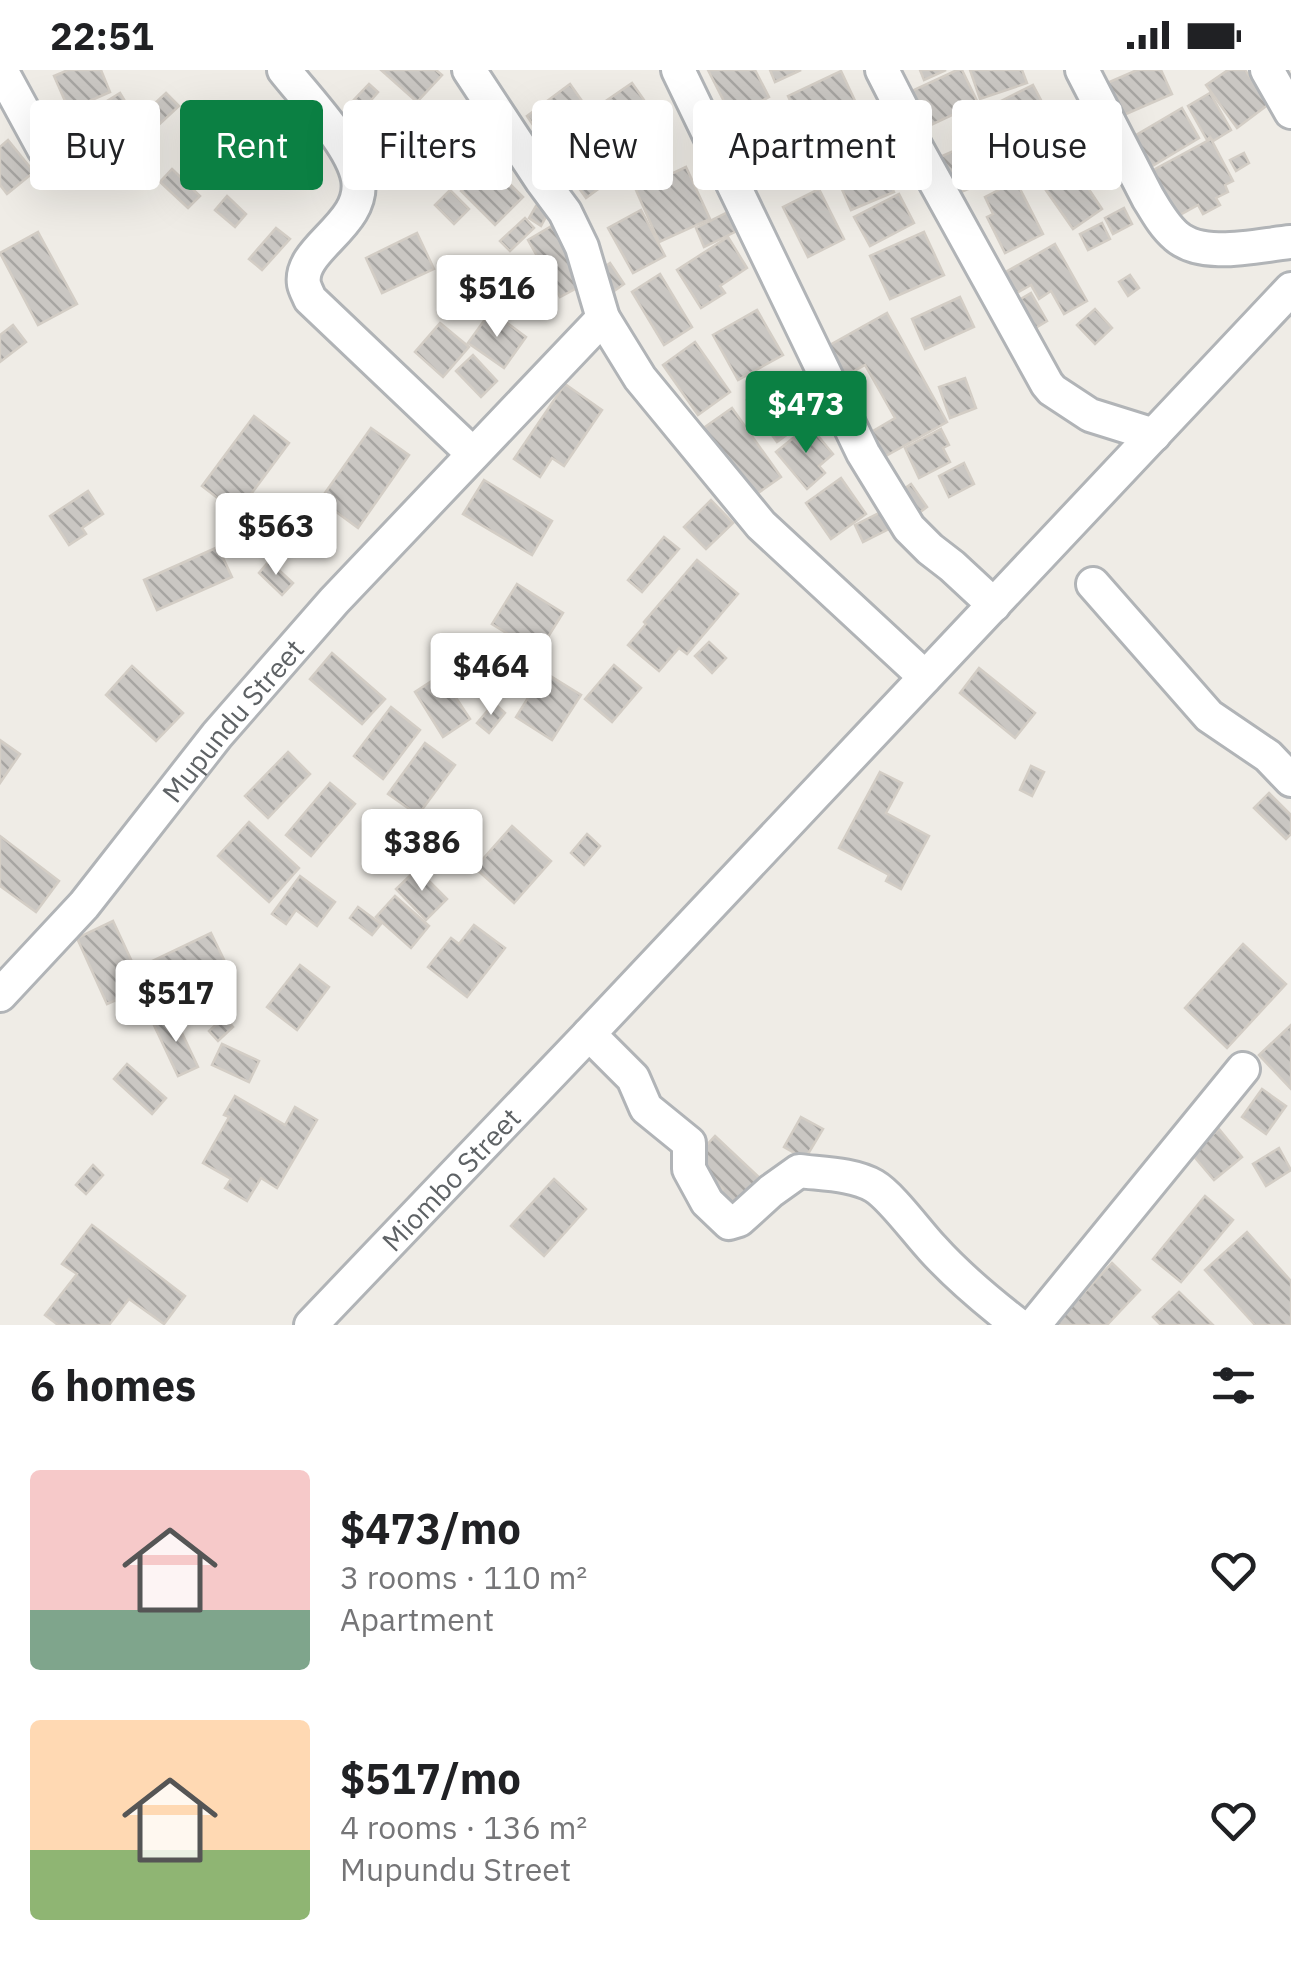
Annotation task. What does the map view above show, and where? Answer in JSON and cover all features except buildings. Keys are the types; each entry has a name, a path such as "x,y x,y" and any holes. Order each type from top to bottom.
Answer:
{"street":[{"path":"0,70 30,124"},
{"path":"284,70 345,149 358,182 356,206 308,263 303,282 310,298 473,454"},
{"path":"469,70 565,212 582,247 603,318 640,378 761,525 926,677"},
{"path":"678,70 863,452 909,528 994,604"},
{"path":"882,70 906,117 900,120 1047,384 1090,415 1154,435"},
{"path":"1082,70 1148,198 1177,237 1194,247 1216,250 1291,242"},
{"path":"1267,70 1291,112"},
{"name":"Miombo Street","path":"311,1325 1291,289"},
{"name":"Mupundu Street","path":"0,995 84,905 217,735 334,601 603,318"},
{"path":"1093,584 1209,716 1268,756 1291,780"},
{"path":"589,1034 634,1078 646,1108 689,1143 690,1170 707,1202 729,1222 738,1220 799,1171 870,1183 884,1193 982,1298 1018,1325"},
{"path":"1034,1325 1243,1069"}]}
